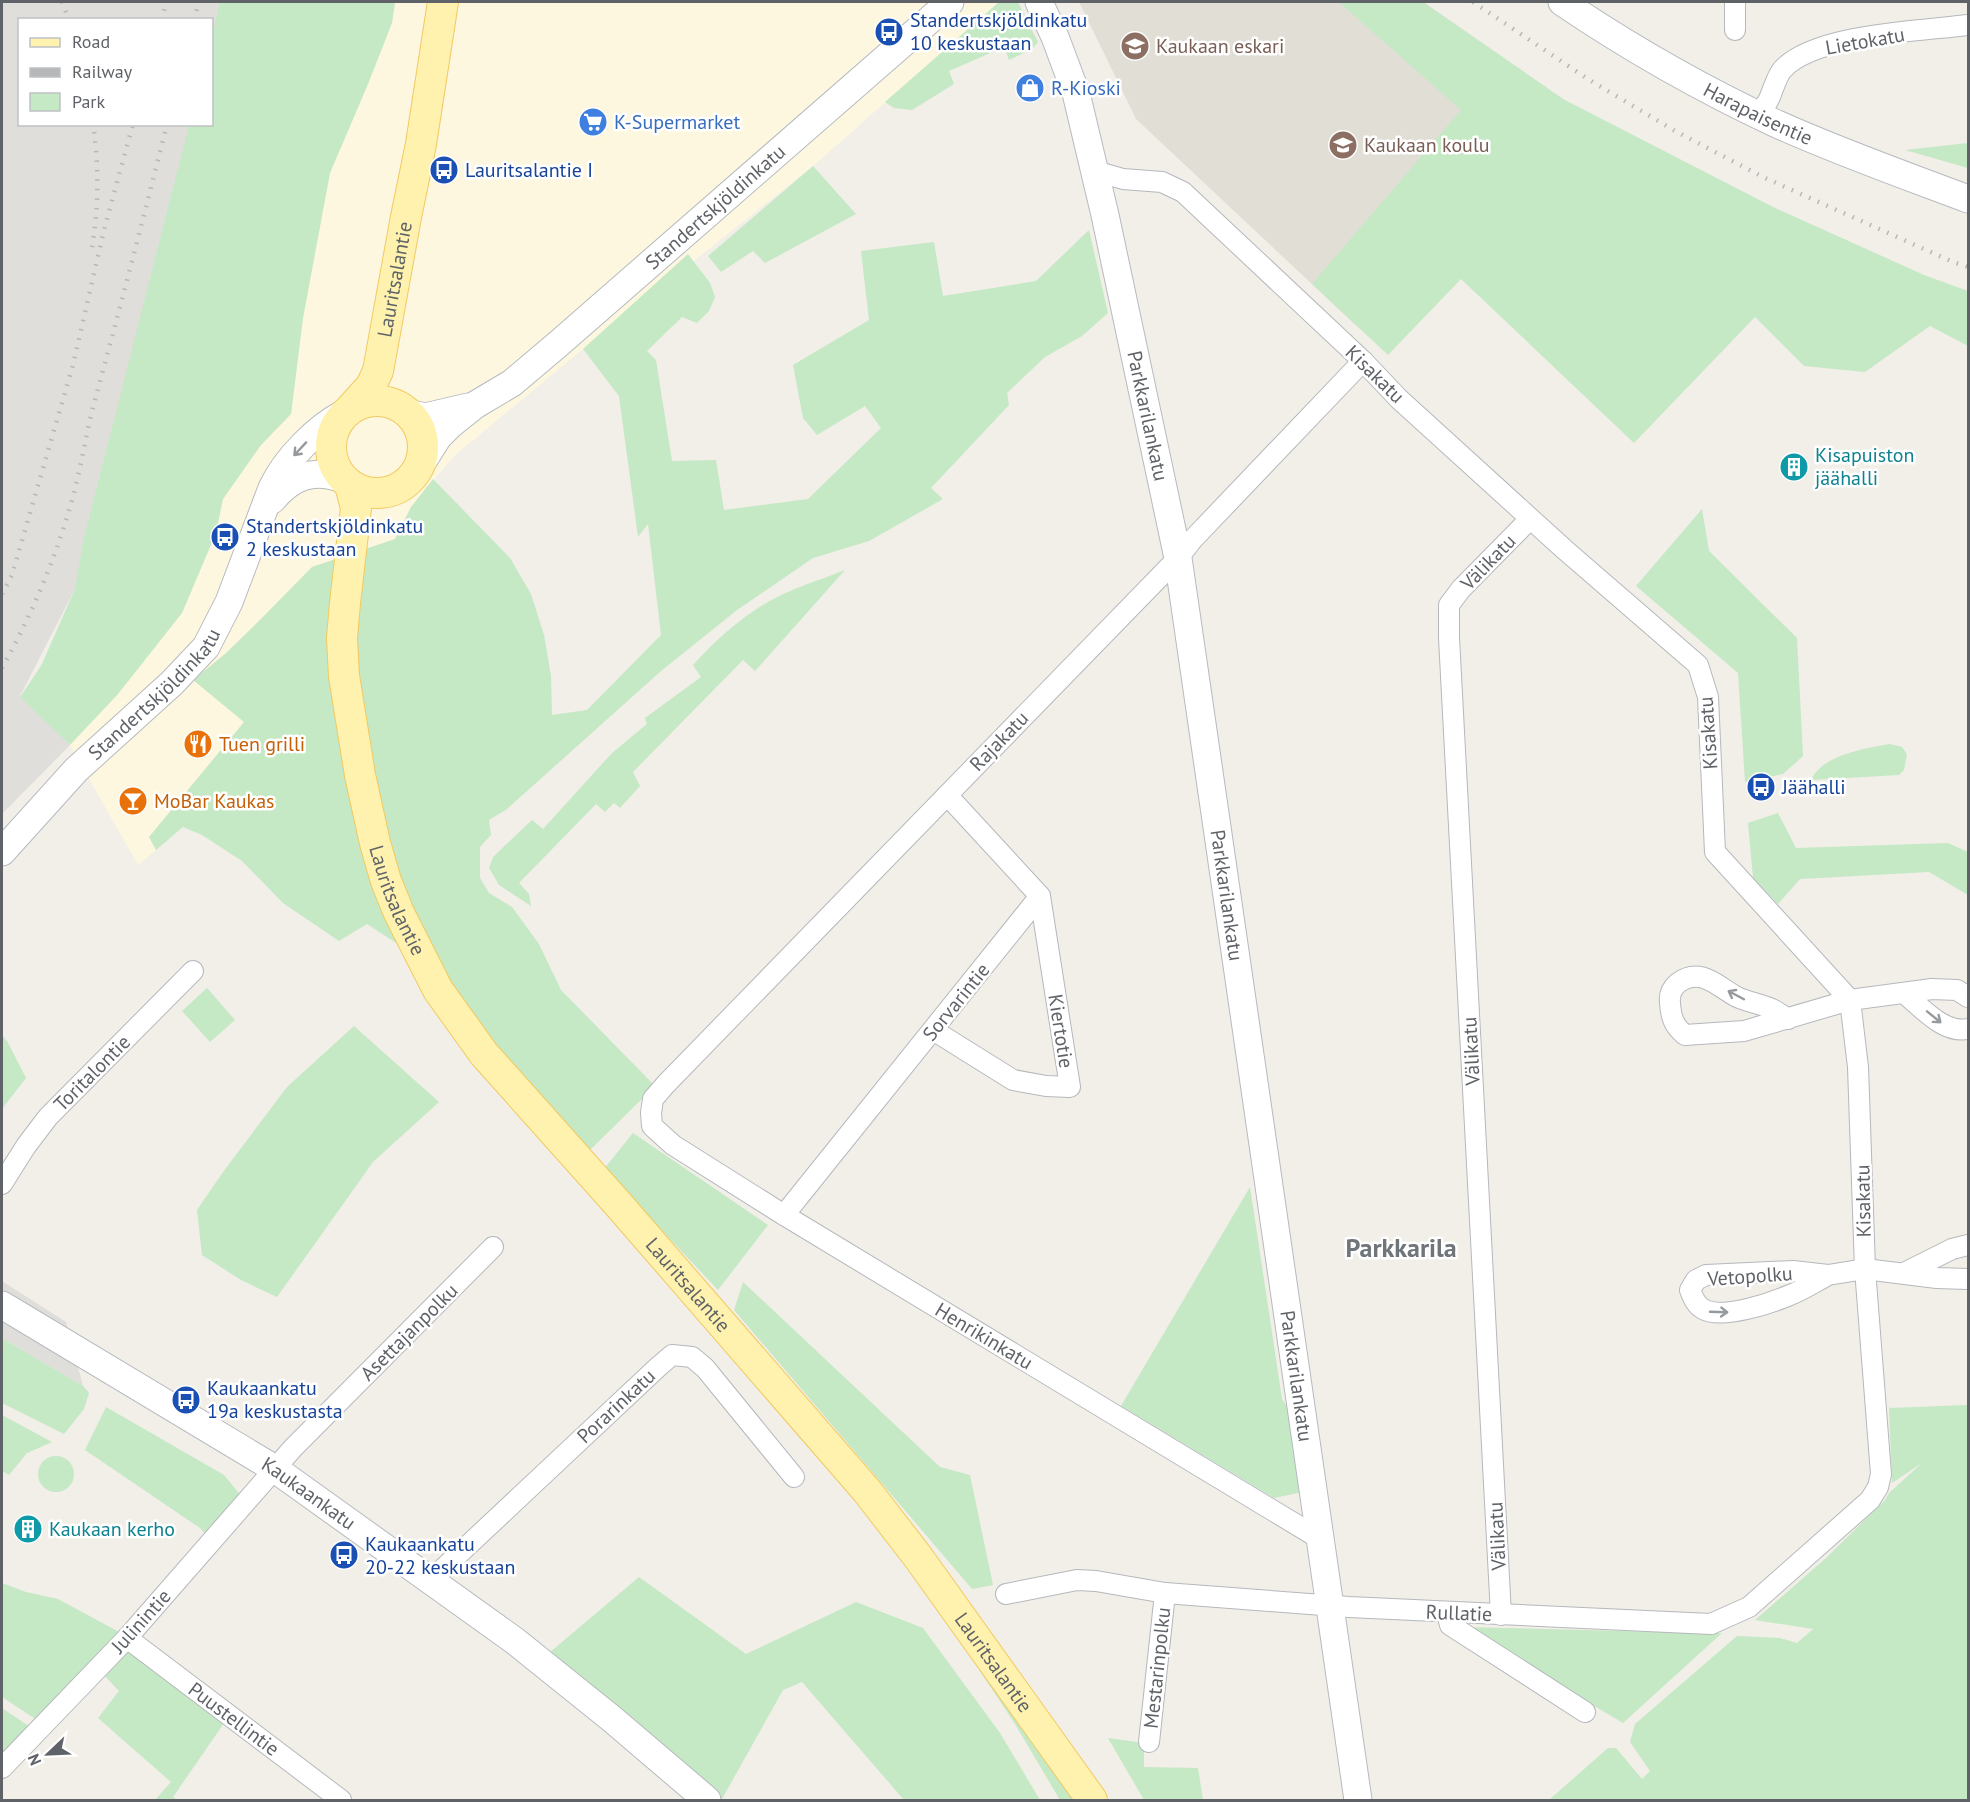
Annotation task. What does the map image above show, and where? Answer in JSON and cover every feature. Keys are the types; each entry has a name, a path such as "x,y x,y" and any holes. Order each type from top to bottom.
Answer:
{"main road":[{"name":"Lauritsalantie","path":"349,410 371,386 378,372 421,144 443,2"},
{"name":"Lauritsalantie","path":"406,411 399,393 398,358 416,220 421,144"},
{"path":"376,400 389,401 406,411 422,439 421,464 414,477 398,489 371,494 346,482 336,469 331,446 338,423 349,410 376,400"},
{"name":"Lauritsalantie","path":"346,482 356,508 342,638 344,676 360,775 386,881 419,956 438,990 461,1024 506,1080 626,1213 867,1491 918,1557 1092,1800"},
{"name":"Lauritsalantie","path":"355,739 356,666 374,527 386,501 398,489"}],"street":[{"name":"Standertskjöldinkatu","path":"421,464 438,437 475,405 512,383 557,345 950,2"},
{"name":"Parkkarilankatu","path":"1039,2 1076,93 1095,171 1178,558 1358,1800"},
{"name":"Harapaisentie","path":"1562,2 1610,34 1690,81 1758,115 1870,163 1968,199"},
{"path":"1735,2 1735,30"},
{"name":"Lietokatu","path":"1758,115 1768,101 1782,71 1804,54 1827,45 1861,38 1968,26"},
{"name":"Kisakatu","path":"1095,171 1123,179 1162,182 1183,192 1363,361 1399,399 1530,519 1698,665 1708,697 1715,852 1850,1000 1858,1067 1865,1269 1881,1474 1878,1487 1870,1500"},
{"name":"Rajakatu","path":"652,1126 651,1105 657,1093 1178,558 1193,539 1363,361"},
{"name":"Standertskjöldinkatu","path":"406,411 425,417 475,405"},
{"name":"Standertskjöldinkatu","path":"2,852 76,770 172,683 206,647 229,602 278,475 319,429 349,410"},
{"name":"Standertskjöldinkatu","path":"265,508 285,487 297,479 318,473 329,474 346,482"},
{"name":"Välikatu","path":"1501,1615 1450,662 1449,606 1461,589 1530,519"},
{"path":"947,795 1041,896"},
{"name":"Sorvarintie","path":"784,1215 1041,896"},
{"name":"Kiertotie","path":"933,1030 1013,1080 1046,1086 1070,1087 1041,896"},
{"name":"Toritalontie","path":"2,1184 48,1117 193,970"},
{"path":"1788,1019 1772,1009 1738,997 1713,981 1699,977 1685,978 1673,987 1670,997 1671,1016 1676,1028 1685,1035 1744,1031 1788,1019 1850,1000 1932,989 1957,990 1968,997"},
{"path":"1905,993 1941,1023 1958,1031 1968,1029"},
{"name":"Henrikinkatu","path":"652,1126 664,1139 784,1215 1320,1539"},
{"path":"1904,1273 1952,1249 1968,1245"},
{"name":"Asettajanpolku","path":"275,1469 493,1247"},
{"name":"Vetopolku","path":"1828,1275 1790,1295 1746,1309 1726,1312 1711,1313 1701,1308 1695,1302 1690,1290 1696,1280 1706,1275 1792,1271 1828,1275 1865,1269 1937,1278 1968,1279"},
{"name":"Kaukaankatu","path":"2,1305 275,1469 542,1662 707,1800"},
{"name":"Porarinkatu","path":"431,1580 672,1356 692,1358 705,1368 794,1477"},
{"name":"Julinintie","path":"2,1768 127,1638 275,1469"},
{"name":"Rullatie","path":"1006,1594 1077,1580 1165,1593 1329,1605 1449,1619 1501,1615 1711,1624 1749,1607 1870,1500"},
{"name":"Mestarinpolku","path":"1149,1742 1165,1593"},
{"path":"1449,1619 1585,1712"},
{"name":"Puustellintie","path":"127,1638 341,1800"}],"shaded area":[{"path":"2,2 221,2 213,35 213,18 18,18 18,126 191,126 76,587 20,696 70,745 2,814"},
{"path":"395,2 999,2 813,166 583,349 454,456 411,507 395,539 312,567 225,654 194,680 244,722 149,837 156,850 138,865 70,745 118,694 182,613 216,533 223,499 261,445 291,414 303,318 330,173 392,23"},
{"name":"Kaukaan koulu","path":"1079,2 1423,2 1563,99 1361,330 1136,119"},
{"path":"2,1281 66,1322 83,1386 2,1338"}],"green space":[{"path":"220,2 395,2 392,23 330,173 303,318 291,414 261,445 223,499 216,533 182,613 118,694 70,745 20,697 41,666 75,589 83,542 189,126 213,126 213,33"},
{"path":"999,2 1018,2 1038,42 1032,49 1009,60 1004,47 949,71 954,84 912,110 894,108 885,102"},
{"path":"1339,2 1423,2 1563,99 1773,207 1924,275 1968,291 1968,346 1930,326 1865,372 1804,366 1755,317 1634,443 1461,279 1388,355 1312,284 1461,110"},
{"path":"1968,143 1968,168 1905,150"},
{"path":"813,166 856,214 765,263 753,251 721,272 708,256"},
{"path":"1089,230 1108,313 1082,336 1045,357 1007,393 1009,405 931,488 943,499 869,541 813,558 737,610 661,671 507,809 489,820 491,835 480,847 480,878 489,893 512,907 539,944 561,990 655,1086 587,1153 519,1079 441,972 367,924 339,941 283,903 242,861 202,835 183,827 156,850 149,837 244,722 193,680 225,654 312,567 395,539 411,507 433,479 510,558 531,594 544,635 551,676 552,715 587,710 661,635 648,524 638,537 619,396 583,349 688,254 710,283 715,297 709,311 697,323 682,317 647,351 656,360 672,461 716,460 724,510 808,499 881,428 865,406 817,435 803,418 793,365 869,320 861,251 934,242 943,296 1036,281"},
{"path":"1702,509 1709,551 1797,638 1803,756 1783,774 1745,782 1738,673 1636,586"},
{"path":"845,570 755,671 743,660 633,772 640,786 620,808 614,803 605,812 596,804 519,883 529,894 531,906 499,885 489,868 493,857 532,820 543,829 612,753 647,724 645,718 701,677 693,665 719,639 748,615 777,597"},
{"path":"1890,744 1902,747 1907,754 1904,770 1899,775 1811,780 1825,764 1835,759 1857,751"},
{"path":"1778,813 1796,848 1948,843 1968,852 1968,895 1929,872 1800,879 1778,904 1753,878 1748,823"},
{"path":"207,988 235,1020 210,1042 182,1011"},
{"path":"354,1026 439,1102 373,1162 277,1297 241,1280 202,1255 197,1210 287,1087"},
{"path":"2,1035 26,1078 2,1109"},
{"path":"633,1133 768,1225 718,1290 604,1169"},
{"path":"1250,1187 1282,1399 1292,1414 1303,1492 1274,1498 1121,1406"},
{"path":"743,1282 940,1467 970,1475 993,1585 972,1589 734,1310"},
{"path":"2,1338 83,1386 89,1393 84,1409 64,1434 2,1403"},
{"path":"1968,1405 1968,1800 1549,1800 1608,1748 1616,1748 1642,1779 1650,1771 1630,1742 1635,1724 1737,1636 1780,1638 1797,1643 1813,1629 1755,1620 1826,1558 1885,1500 1889,1493 1922,1463 1892,1483 1889,1408"},
{"path":"106,1407 224,1475 242,1497 207,1536 200,1528 85,1450"},
{"path":"2,1415 52,1442 27,1453 9,1475 2,1471"},
{"path":"56,1456 68,1462 74,1474 68,1486 56,1492 44,1486 38,1474 44,1462"},
{"path":"639,1577 746,1654 856,1602 923,1628 1000,1733 1040,1800 904,1800 802,1682 783,1690 722,1799 549,1653"},
{"path":"2,1583 26,1592 58,1599 121,1633 37,1720 2,1697"},
{"path":"1462,1627 1700,1633 1722,1633 1623,1723"},
{"path":"124,1653 133,1653 224,1723 173,1797 177,1800 155,1800 171,1782 98,1718 119,1691 103,1674"},
{"path":"976,1665 983,1665 1079,1800 1060,1800 1015,1724"},
{"path":"2,1708 30,1727 2,1757"},
{"path":"1108,1738 1144,1743 1144,1767 1198,1768 1203,1800 1144,1800"}],"railway":[{"path":"62,2 68,18"},
{"path":"162,18 166,2"},
{"path":"195,18 199,2"},
{"path":"1473,2 1588,79 1675,131 1765,178 1968,267"},
{"path":"92,247 97,186 93,126"},
{"path":"2,594 12,575 73,365 104,230 132,126"},
{"path":"2,668 42,586 66,522 92,411 166,126"}],"place":[{"name":"Standertskjöldinkatu 10 keskustaan","path":"889,32"},
{"name":"Kaukaan eskari","path":"1135,46"},
{"name":"R-Kioski","path":"1030,88"},
{"name":"K-Supermarket","path":"593,122"},
{"name":"Kaukaan koulu","path":"1343,145"},
{"name":"Lauritsalantie I","path":"444,170"},
{"name":"Kisapuiston jäähalli","path":"1794,467"},
{"name":"Standertskjöldinkatu 2 keskustaan","path":"225,537"},
{"name":"Tuen grilli","path":"198,744"},
{"name":"Jäähalli","path":"1761,787"},
{"name":"MoBar Kaukas","path":"133,801"},
{"name":"Kaukaankatu 19a keskustasta","path":"186,1400"},
{"name":"Kaukaan kerho","path":"28,1529"},
{"name":"Kaukaankatu 20-22 keskustaan","path":"344,1555"}],"district":[{"name":"Parkkarila","path":"1401,1248"}]}
